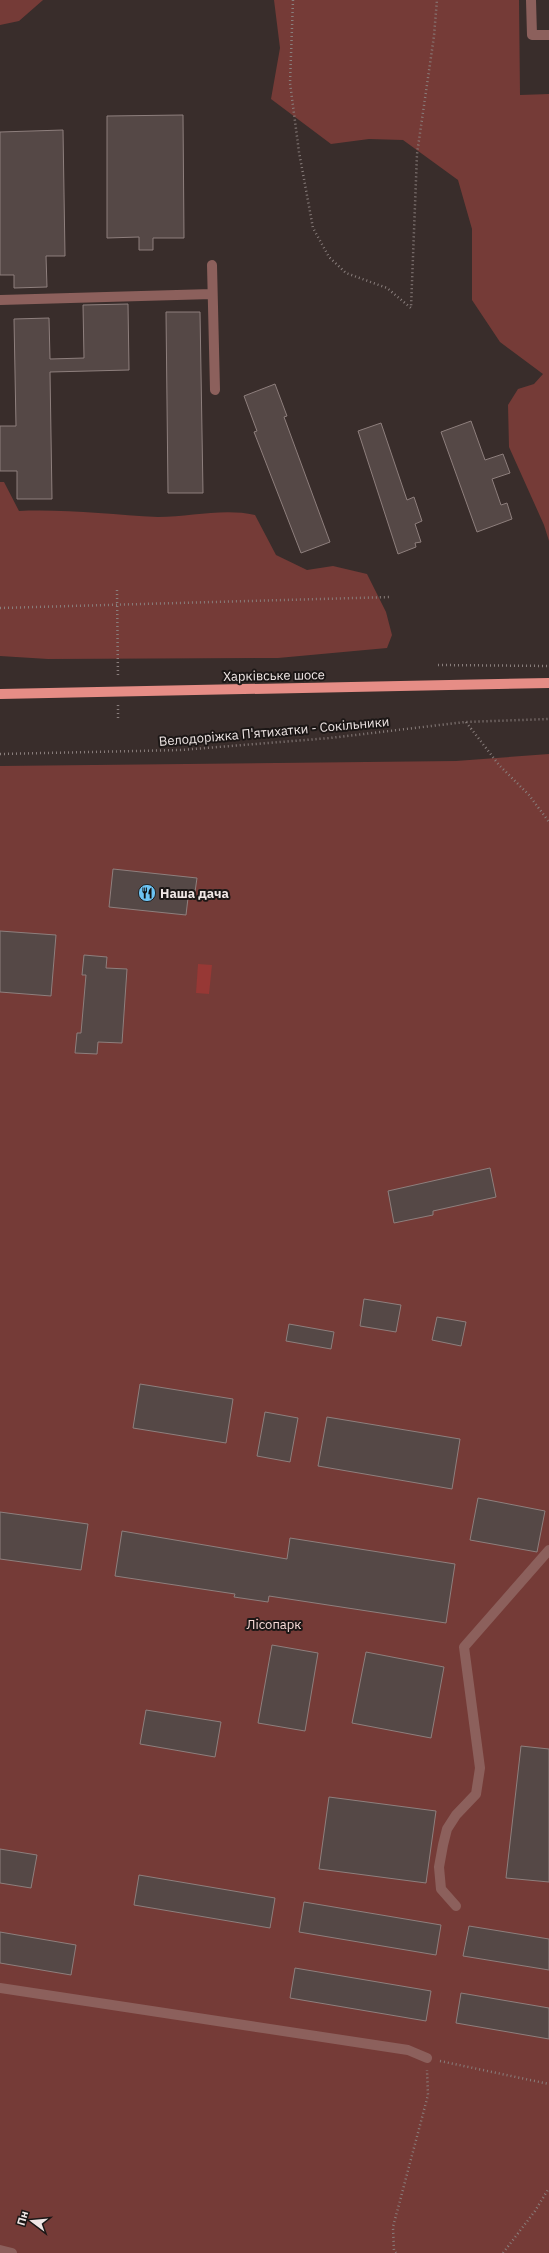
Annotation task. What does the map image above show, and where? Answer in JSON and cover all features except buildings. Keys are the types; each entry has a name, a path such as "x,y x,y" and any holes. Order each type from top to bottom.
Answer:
{"main road":[{"name":"Харківське шосе","path":"0,694 549,683"}],"street":[{"path":"531,0 532,35 549,36"},
{"path":"212,265 215,390"},
{"path":"0,300 212,294"},
{"path":"456,1906 441,1889 439,1867 447,1829 464,1803 476,1794 480,1768 464,1647 549,1550"},
{"path":"0,1988 408,2050 427,2058"},
{"path":"0,2250 12,2253"}],"path":[{"path":"293,0 290,83 299,152 313,228 329,256 346,273 387,288 411,308 417,154 434,36 437,0"},
{"path":"117,590 118,720"},
{"path":"0,608 391,597"},
{"path":"438,665 549,666"},
{"name":"Велодоріжка П'ятихатки - Сокільники","path":"0,754 181,750 330,738 466,722 549,719"},
{"path":"466,722 499,765 528,796 549,822"},
{"path":"396,2253 394,2251 393,2228 428,2095 427,2058 549,2084"},
{"path":"502,2253 535,2211 549,2188"}],"green space":[{"path":"0,0 43,0 19,21 0,25"},
{"path":"274,0 519,0 520,95 549,94 549,541 544,525 509,447 508,405 518,389 534,384 543,374 500,342 472,300 472,229 458,180 403,140 369,139 331,144 271,99 280,48"},
{"path":"0,482 4,482 19,511 72,511 158,517 231,512 255,515 276,555 307,570 333,566 367,574 386,612 392,635 387,648 278,658 48,659 0,656"},
{"name":"Лісопарк","path":"549,754 549,2253 0,2253 0,766 456,761"}],"shaded area":[{"path":"198,964 212,965 209,994 196,993"}],"place":[{"name":"Наша дача","path":"147,893"}]}
